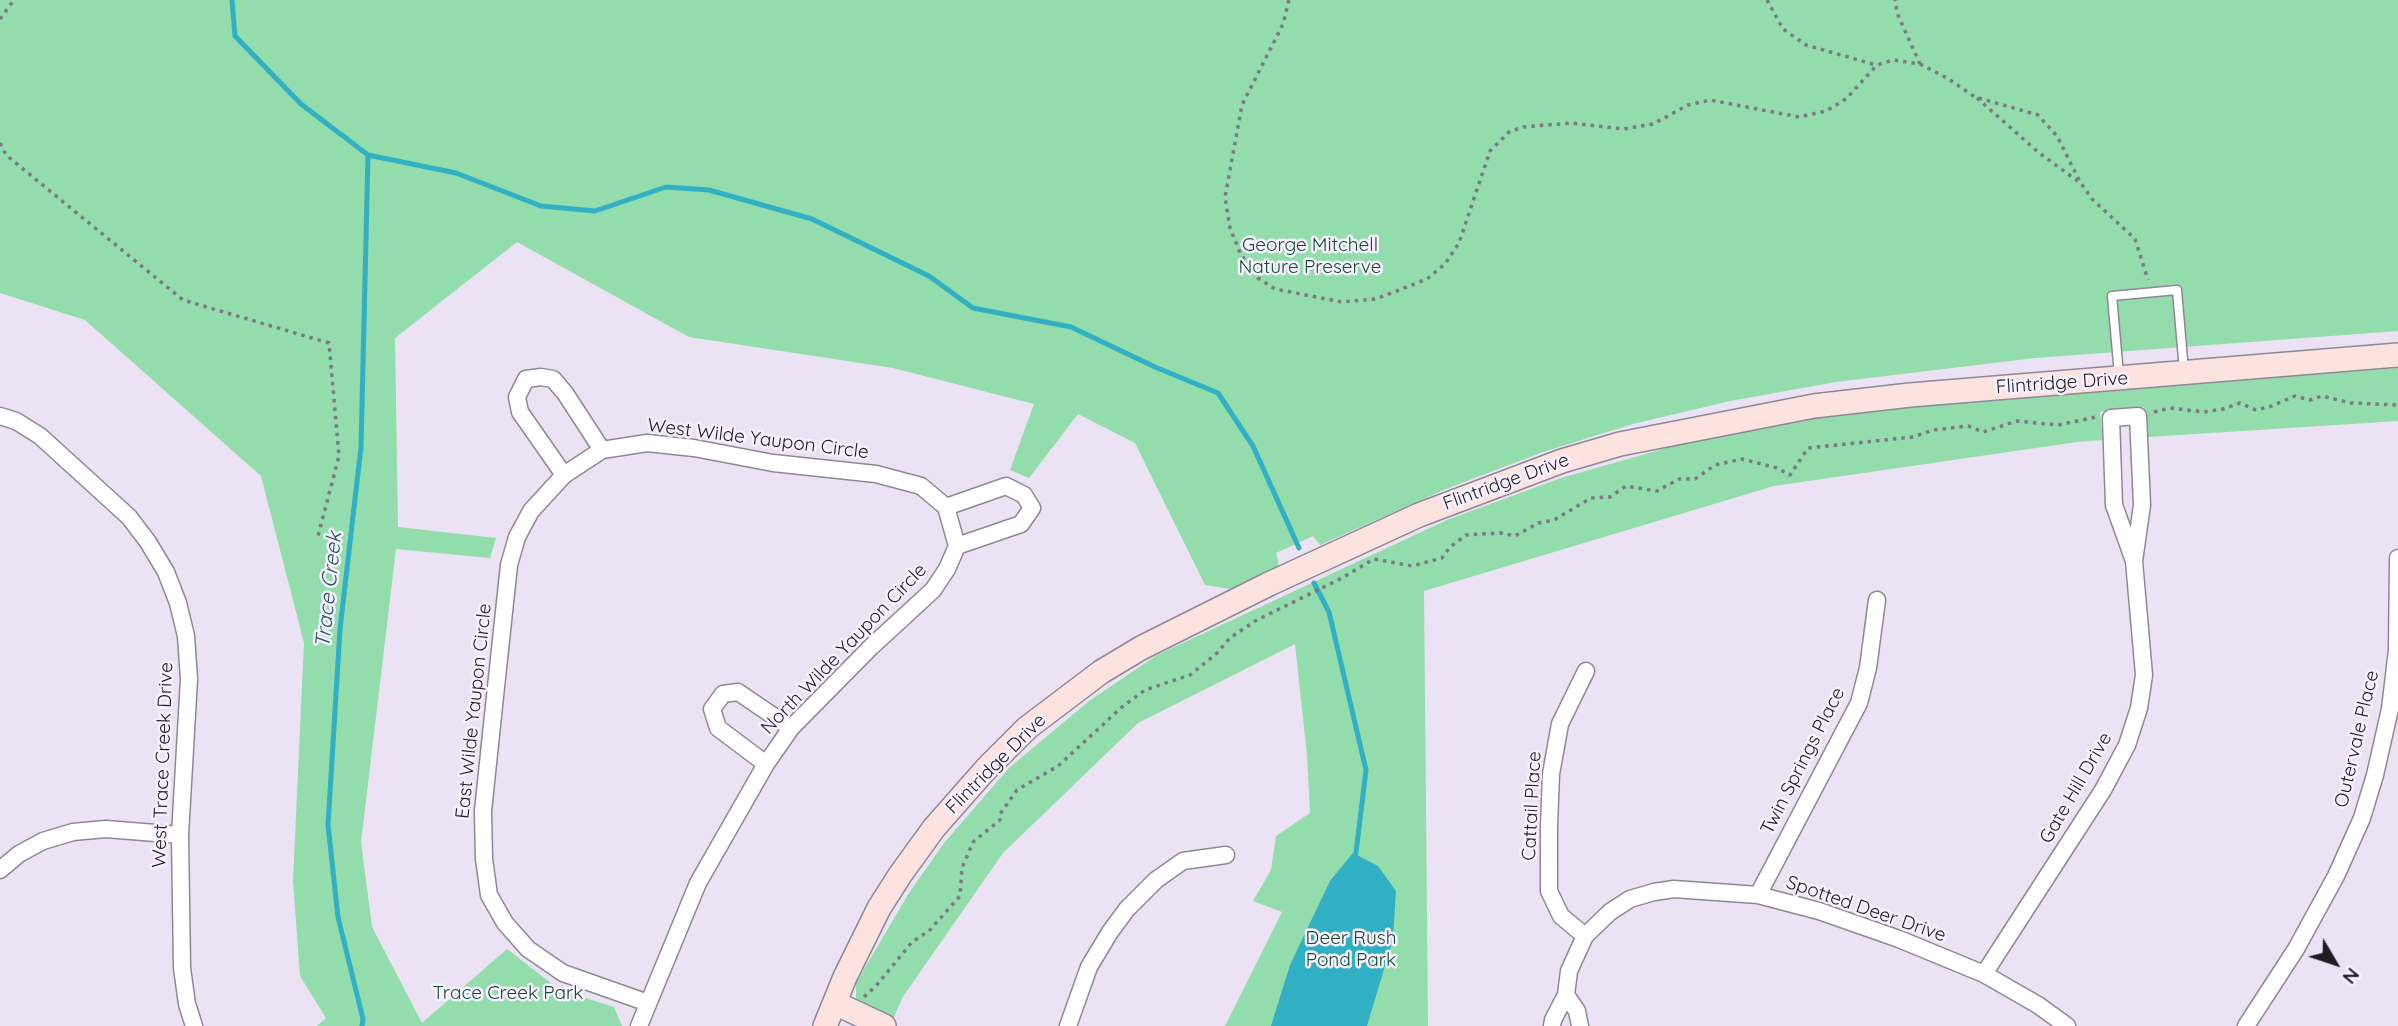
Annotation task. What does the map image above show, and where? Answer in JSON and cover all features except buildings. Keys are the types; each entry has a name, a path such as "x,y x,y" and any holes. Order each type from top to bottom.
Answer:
{"street":[{"name":"Flintridge Drive","path":"825,1026 844,1007 879,908 900,875 934,828 986,769 1027,728 1101,672 1140,648 1269,584 1419,515 1562,461 1620,444 1814,406 1910,395 2398,355"},
{"path":"564,475 520,412 517,397 526,379 553,379 603,450"},
{"name":"West Trace Creek Drive","path":"0,416 16,421 40,436 129,517 166,572 178,603 186,636 189,679 180,835 182,968 187,1004 194,1026"},
{"path":"2110,418 2138,416"},
{"name":"Gate Hill Drive","path":"2134,561 2143,505 2138,416"},
{"name":"Gate Hill Drive","path":"1984,974 2103,790 2127,745 2139,709 2144,675 2134,561 2115,505 2110,418"},
{"name":"West Wilde Yaupon Circle","path":"564,475 603,450 647,443 694,448 773,463 876,474 921,486 946,507"},
{"name":"East Wilde Yaupon Circle","path":"564,475 531,512 517,537 509,565 483,811 484,859 489,895 505,923 528,949 563,973 648,1003"},
{"path":"1006,486 1024,495 1032,508 1021,524 957,546 946,507 1006,486"},
{"name":"North Wilde Yaupon Circle","path":"639,1026 698,883 766,764 791,728 871,647 933,590 947,569 957,546"},
{"name":"Outervale Place","path":"2246,1026 2296,948 2336,876 2362,818 2390,709 2398,650 2398,558"},
{"name":"Twin Springs Place","path":"1758,895 1859,703 1868,668 1877,600"},
{"name":"Cattail Place","path":"1585,936 1561,916 1549,891 1549,826 1550,774 1560,724 1586,671"},
{"path":"766,764 718,728 712,709 723,694 738,692 791,728"},
{"path":"0,870 19,854 43,841 74,832 106,829 180,835"},
{"path":"1068,1026 1089,967 1127,909 1156,880 1184,861 1226,855"},
{"name":"Spotted Deer Drive","path":"1552,1026 1566,995 1569,971 1585,936 1610,912 1630,899 1674,889 1758,895 1819,911 1899,939 1984,974 2038,1005 2067,1026"},
{"path":"1566,995 1577,1012 1580,1026"},
{"name":"North Wilde Yaupon Circle","path":"646,1026 648,1003"},
{"path":"844,1007 884,1026"}],"lane":[{"path":"2119,379 2112,296 2177,290 2184,374"}],"path":[{"path":"0,19 14,0"},
{"path":"1289,0 1283,24 1242,104 1225,197 1230,228 1241,255 1258,278 1275,289 1342,302 1376,299 1427,279 1445,264 1460,243 1490,151 1509,132 1523,127 1571,123 1623,129 1653,124 1688,105 1710,100 1799,117 1826,111 1846,99 1877,65 1893,60 1920,64 1947,78 1975,97 2038,152 2080,183"},
{"path":"1767,0 1783,29 1806,45 1877,65"},
{"path":"1895,0 1897,13 1920,64"},
{"path":"1975,97 2038,115 2057,136 2080,183 2092,199 2135,239 2151,292"},
{"path":"0,143 6,155 183,299 329,343 338,456 318,536"},
{"path":"2138,416 2170,408 2204,412 2240,403 2256,410 2269,408 2295,396 2310,400 2322,396 2351,403 2398,405"},
{"path":"844,1007 859,1001 876,986 912,942 929,931 960,896 962,867 973,842 1000,820 1000,814 1017,790 1058,766 1122,707 1146,690 1190,675 1216,654 1230,638 1255,621 1374,559 1412,566 1442,558 1450,547 1466,535 1501,533 1515,536 1538,523 1554,520 1591,498 1610,497 1626,486 1657,491 1679,479 1695,479 1715,466 1742,458 1777,468 1790,475 1808,448 1913,437 1933,430 1968,426 1983,432 2017,421 2058,425 2094,416 2110,418"}],"green space":[{"name":"George Mitchell Nature Preserve","path":"0,0 2398,0 2398,331 2035,358 1836,382 1730,401 1633,424 1543,452 1446,489 1320,545 1313,536 1276,553 1279,566 1230,589 1205,585 1135,443 1078,414 1029,478 1010,470 1034,404 893,368 689,337 517,242 395,338 398,527 496,538 490,558 396,549 361,842 372,927 422,1023 507,949 560,990 614,1007 622,1026 317,1026 326,1018 300,976 293,881 304,643 261,476 85,320 0,293"},
{"name":"Deer Rush Pond Park","path":"2398,368 2398,421 2148,437 2144,407 2100,412 2103,440 1774,486 1424,591 1428,1026 1225,1026 1282,912 1253,901 1271,870 1276,836 1310,813 1307,755 1295,644 1138,723 1003,853 902,998 892,1022 863,1009 856,998 856,983 909,893 944,843 1009,768 1089,701 1157,655 1447,520 1561,478 1684,443 1783,423 1900,405"}],"water":[{"path":"1353,853 1378,866 1396,891 1393,939 1367,1026 1271,1026 1290,965 1330,881"}],"waterway":[{"path":"232,0 235,36 301,104 368,155 456,173 541,206 595,211 666,187 709,190 812,219 929,276 973,308 1071,327 1218,393 1253,446 1299,548"},
{"name":"Trace Creek","path":"362,1026 363,1019 338,917 328,825 340,629 361,447 368,155"},
{"path":"1314,583 1329,612 1366,770 1355,861"}],"park label":[{"name":"Trace Creek Park","path":"508,993"}]}
